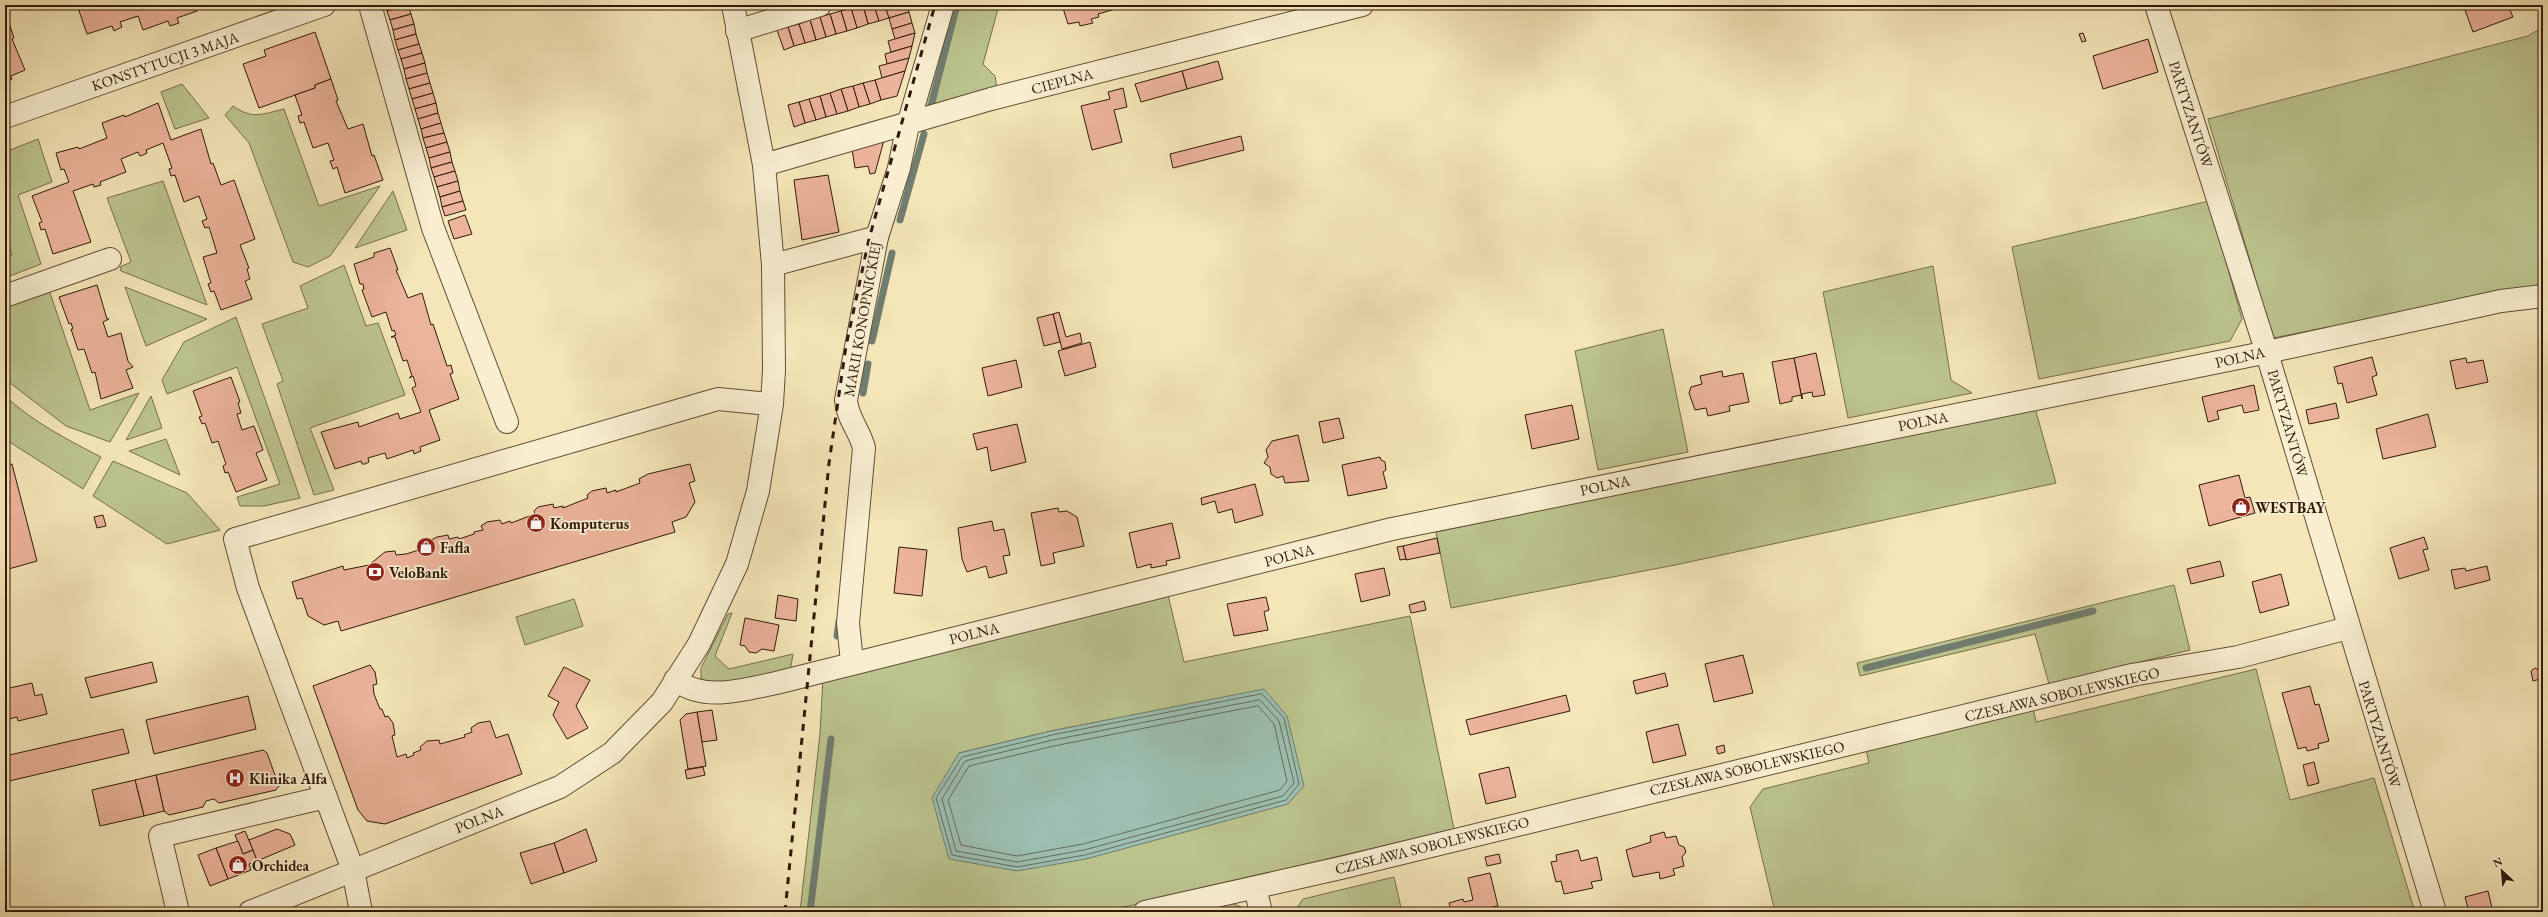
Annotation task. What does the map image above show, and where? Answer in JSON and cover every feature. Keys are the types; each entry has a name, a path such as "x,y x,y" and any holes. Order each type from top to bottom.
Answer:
{"street":[{"name":"KONSTYTUCJI 3 MAJA","path":"5,117 324,5"},
{"path":"370,5 433,228 507,422"},
{"name":"POLNA","path":"250,912 560,786 612,753 662,702 699,644 737,564 758,491 765,404 774,370 773,265 764,165 733,5"},
{"path":"738,31 820,5"},
{"name":"MARII KONOPNICKIEJ","path":"852,662 848,623 864,448 861,436 847,409 846,400 877,237 899,168 908,125 943,5"},
{"name":"CIEPLNA","path":"764,165 908,125 991,99 1362,5"},
{"name":"PARTYZANTÓW","path":"2156,5 2266,350 2348,628 2435,912"},
{"path":"773,265 877,237"},
{"path":"5,296 110,259"},
{"name":"POLNA","path":"675,680 687,688 703,693 724,693 776,683 852,662 1392,529 2255,355 2266,350 2501,301 2543,296"},
{"path":"361,912 353,870 248,588 235,539 718,399 765,404"},
{"name":"CZESŁAWA SOBOLEWSKIEGO","path":"1145,912 1255,888 1723,773 2007,707 2132,675 2238,657 2348,628"},
{"path":"178,912 160,836 326,797"},
{"path":"1255,888 1261,912"}],"green space":[{"path":"949,5 999,5 983,64 995,76 997,90 923,112"},
{"path":"2543,27 2543,284 2273,338 2208,119 2528,36"},
{"path":"182,84 209,118 175,129 161,92"},
{"path":"233,106 246,113 258,115 284,109 319,206 380,186 330,256 308,267 293,262 249,143 225,115"},
{"path":"38,139 52,182 18,195 41,264 5,278 5,257 12,255 5,232 5,152"},
{"path":"163,181 207,305 121,271 120,267 131,262 107,198"},
{"path":"393,191 407,230 355,248"},
{"path":"2209,201 2242,319 2230,341 2039,379 2012,247"},
{"path":"344,265 366,326 378,323 405,395 310,428 334,490 314,495 277,384 283,381 262,324 308,308 300,286"},
{"path":"1933,266 1951,380 1972,393 1848,418 1823,292"},
{"path":"125,287 207,319 146,346"},
{"path":"49,290 90,410 139,393 110,442 66,426 5,379 5,322 10,320 5,305"},
{"path":"236,317 300,498 264,506 240,506 237,497 280,484 237,367 167,394 162,380 184,342"},
{"path":"1663,329 1688,452 1598,470 1575,351"},
{"path":"5,396 39,422 101,457 83,489 5,439"},
{"path":"151,396 162,428 126,440"},
{"path":"2035,408 2056,483 1675,565 1451,608 1436,532"},
{"path":"166,439 180,475 129,451"},
{"path":"113,461 187,493 220,530 167,544 93,496"},
{"path":"2174,585 2190,650 2049,684 2035,634 1860,676 1857,663"},
{"path":"1167,591 1184,662 1410,616 1454,829 1103,912 800,912 820,734 823,677","holes":["1264,690 959,753 1051,731"]},
{"path":"574,599 583,626 525,645 516,617"},
{"path":"732,613 715,656 729,669 793,654 790,672 768,678 707,683 701,678 701,668 728,614"},
{"path":"2256,669 2290,800 2374,778 2414,909 2404,912 1775,912 1750,807 1763,789 1869,763 1865,745 2033,708 2036,722"},
{"path":"1394,877 1402,912 1294,912 1303,899"},
{"path":"1229,902 1246,909 1247,912 1171,912"}],"water":[{"path":"1264,689 1287,716 1304,786 1288,804 1086,859 1017,871 949,859 932,798 959,753 1051,731"}],"building":[{"path":"77,5 195,5 197,11 177,18 179,23 170,26 168,21 143,30 138,16 120,22 122,27 114,31 112,26 87,34"},
{"path":"385,5 407,5 387,11"},
{"path":"408,5 411,14 390,20 387,11"},
{"path":"863,5 874,5 879,21 868,24"},
{"path":"863,5 868,24 857,28 851,8"},
{"path":"874,5 885,5 889,18 879,21"},
{"path":"885,5 907,5 909,12 889,18"},
{"path":"1062,5 1111,5 1112,10 1098,14 1099,17 1091,19 1093,23 1080,26 1079,22 1068,24"},
{"path":"2207,5 2227,5 2209,10"},
{"path":"2479,5 2508,5 2513,17 2473,32 2465,10"},
{"path":"851,8 857,28 847,31 841,11"},
{"path":"841,11 847,31 836,34 830,14"},
{"path":"909,12 912,23 892,29 889,18"},
{"path":"411,14 414,24 393,30 390,20"},
{"path":"830,14 836,34 826,37 820,17"},
{"path":"5,17 7,17 14,38 12,39 25,70 11,76 12,79 5,82"},
{"path":"820,17 826,37 816,40 810,20"},
{"path":"810,20 816,40 805,43 799,24"},
{"path":"912,23 915,33 895,39 892,29"},
{"path":"414,24 416,34 395,40 393,30"},
{"path":"799,24 805,43 794,46 788,27"},
{"path":"788,27 794,46 784,50 777,30"},
{"path":"315,32 331,79 315,85 315,88 259,108 243,64 266,56 264,50"},
{"path":"915,33 912,46 891,52 888,41"},
{"path":"2083,33 2086,41 2082,42 2079,34"},
{"path":"416,34 419,44 398,50 395,40"},
{"path":"2148,39 2158,72 2103,89 2093,56"},
{"path":"419,44 422,53 401,59 398,50"},
{"path":"912,46 909,58 887,64 885,54"},
{"path":"422,53 425,63 404,69 401,59"},
{"path":"909,58 905,71 882,78 879,66"},
{"path":"1218,61 1223,79 1187,89 1182,71"},
{"path":"425,63 427,73 406,79 404,69"},
{"path":"905,71 897,96 881,100 875,80"},
{"path":"1182,71 1187,89 1141,102 1135,84"},
{"path":"427,73 430,83 409,89 406,79"},
{"path":"331,79 338,100 336,101 348,129 363,124 372,156 374,155 383,180 345,193 337,167 333,169 330,161 334,160 328,143 313,148 304,122 300,123 298,116 302,115 295,95 315,88 315,85"},
{"path":"875,80 881,100 870,104 863,83"},
{"path":"430,83 433,93 412,99 409,89"},
{"path":"863,83 870,104 859,107 853,86"},
{"path":"853,86 859,107 848,111 841,89"},
{"path":"1123,88 1127,107 1114,110 1122,142 1092,150 1081,106 1110,99 1108,92"},
{"path":"841,89 848,111 837,114 830,93"},
{"path":"433,93 436,103 415,109 412,99"},
{"path":"830,93 837,114 826,117 820,96"},
{"path":"820,96 826,117 816,120 809,99"},
{"path":"809,99 816,120 805,123 799,102"},
{"path":"799,102 805,123 794,127 788,105"},
{"path":"158,103 171,140 201,129 211,164 213,163 221,185 234,180 255,239 240,245 249,268 247,269 250,279 245,281 252,299 221,310 214,291 211,292 208,284 211,283 203,257 217,253 209,227 205,228 202,221 207,219 199,196 184,202 175,175 171,176 169,169 172,168 163,143 146,150 147,153 143,155 140,156 138,152 121,159 126,172 100,182 101,185 94,187 93,184 73,191 91,242 53,254 45,229 41,230 39,223 42,222 32,196 69,182 64,169 61,170 56,153 78,147 79,149 107,138 102,123 124,115 125,117"},
{"path":"436,103 438,113 418,119 415,109"},
{"path":"438,113 441,123 421,129 418,119"},
{"path":"441,123 444,133 423,138 421,129"},
{"path":"444,133 447,142 426,148 423,138"},
{"path":"1241,136 1244,150 1173,168 1170,154"},
{"path":"884,140 875,173 870,174 868,166 855,168 852,149"},
{"path":"447,142 450,152 429,158 426,148"},
{"path":"450,152 452,162 431,168 429,158"},
{"path":"452,162 455,171 434,177 431,168"},
{"path":"455,171 458,181 437,187 434,177"},
{"path":"828,175 839,232 802,240 794,180"},
{"path":"458,181 460,191 440,197 437,187"},
{"path":"460,191 463,201 442,207 440,197"},
{"path":"463,201 466,210 445,216 442,207"},
{"path":"465,215 472,234 454,239 448,221"},
{"path":"390,248 398,270 396,270 408,298 422,293 431,325 433,324 447,366 451,365 453,373 450,374 459,399 429,410 440,440 420,447 421,451 414,454 413,450 387,459 385,453 368,458 369,462 365,464 362,464 361,461 335,469 321,432 358,422 359,427 398,413 400,419 421,412 412,388 416,386 413,376 409,378 412,376 407,360 403,361 395,337 391,337 396,335 394,330 392,331 386,312 372,317 362,290 364,289 363,284 360,284 354,264 374,257 374,253"},
{"path":"97,285 107,319 109,319 103,322 108,337 121,333 128,361 133,367 126,370 133,388 101,399 95,372 92,373 84,349 78,350 71,329 73,329 71,323 69,324 59,297"},
{"path":"1059,312 1066,337 1080,333 1082,343 1062,349 1053,314"},
{"path":"1053,314 1060,342 1044,346 1037,318"},
{"path":"1090,342 1096,367 1065,376 1058,351"},
{"path":"1816,353 1825,395 1813,397 1812,392 1802,394 1802,399 1794,358"},
{"path":"2372,357 2377,375 2372,377 2377,395 2347,403 2342,383 2338,384 2334,367"},
{"path":"1794,358 1802,399 1801,395 1792,397 1792,401 1780,404 1772,362"},
{"path":"2466,358 2467,363 2483,360 2488,382 2456,389 2450,361"},
{"path":"1016,360 1022,387 988,396 982,368"},
{"path":"1722,371 1723,377 1743,373 1749,402 1729,406 1730,411 1708,416 1706,408 1695,410 1689,393 1691,387 1702,384 1700,376"},
{"path":"231,377 240,402 238,403 241,413 237,414 242,430 254,426 263,450 256,453 267,480 236,492 228,472 225,473 223,466 226,464 218,441 212,443 205,423 202,424 199,417 202,416 193,391"},
{"path":"2254,385 2259,410 2244,413 2242,405 2217,411 2219,419 2208,422 2202,397"},
{"path":"2336,403 2339,418 2309,424 2306,410"},
{"path":"1572,405 1579,439 1532,449 1525,415"},
{"path":"2428,414 2436,447 2383,459 2376,429"},
{"path":"1339,418 1344,438 1323,443 1319,422"},
{"path":"1017,424 1026,462 991,471 987,447 977,450 973,434"},
{"path":"1298,435 1309,481 1285,483 1283,476 1277,478 1271,474 1270,467 1264,463 1268,457 1266,450 1272,441"},
{"path":"1380,457 1381,460 1385,462 1386,470 1383,472 1387,488 1348,496 1342,465"},
{"path":"12,464 37,561 5,570 5,466"},
{"path":"690,464 695,481 689,483 695,502 686,517 672,522 675,532 341,631 338,621 324,625 308,616 302,598 297,599 292,582 343,566 344,570 369,565 385,552 395,551 396,555 406,554 430,545 429,541 437,537 448,535 449,539 458,537 459,539 474,534 474,532 483,530 481,526 487,522 500,520 502,524 510,521 511,523 535,514 534,511 538,507 553,504 554,508 563,506 563,508 588,498 587,495 592,491 606,488 607,493 616,490 616,492 640,483 639,479 648,474"},
{"path":"2239,475 2245,498 2250,497 2255,513 2209,526 2199,485"},
{"path":"1255,484 1263,515 1235,523 1232,509 1218,513 1215,501 1202,505 1201,498"},
{"path":"1058,508 1059,512 1067,511 1077,517 1084,546 1053,553 1055,563 1041,566 1031,513"},
{"path":"103,515 106,526 97,528 94,517"},
{"path":"992,521 994,531 1004,529 1010,555 1003,556 1007,573 989,578 986,566 967,572 962,559 958,528"},
{"path":"1172,523 1180,558 1166,561 1167,565 1151,568 1151,564 1137,568 1129,533"},
{"path":"2424,537 2428,549 2423,550 2429,570 2399,579 2390,548"},
{"path":"1437,538 1440,553 1406,560 1403,546"},
{"path":"1403,546 1406,559 1400,560 1397,547"},
{"path":"899,547 927,550 922,596 894,593"},
{"path":"2220,561 2224,576 2191,584 2187,569"},
{"path":"2487,566 2490,580 2455,589 2451,570 2465,568 2466,571"},
{"path":"1384,568 1390,595 1361,602 1355,574"},
{"path":"2281,574 2289,605 2260,613 2252,582"},
{"path":"778,595 798,599 796,621 775,618"},
{"path":"1266,597 1269,610 1264,612 1268,630 1234,636 1227,604"},
{"path":"1424,601 1426,610 1411,613 1409,605"},
{"path":"745,618 779,625 774,651 762,649 756,653 749,652 745,646 740,645"},
{"path":"1743,655 1753,693 1714,702 1705,664"},
{"path":"152,662 157,682 91,698 85,678"},
{"path":"370,665 375,672 377,684 373,685 374,694 385,717 388,716 393,723 395,735 392,736 397,757 406,754 407,758 414,755 413,753 421,750 420,747 427,741 439,740 440,744 465,737 464,735 472,732 471,728 478,723 490,721 496,738 508,734 522,774 385,824 367,821 358,810 313,686"},
{"path":"564,667 590,680 576,706 588,728 567,739 553,715 559,702 548,696"},
{"path":"2535,668 2539,670 2540,679 2533,681 2531,671"},
{"path":"1665,673 1668,686 1636,694 1633,681"},
{"path":"32,683 35,696 42,694 47,714 18,721 17,717 5,720 5,689"},
{"path":"2310,686 2315,705 2319,704 2329,741 2318,744 2319,748 2307,751 2306,747 2298,749 2282,693"},
{"path":"1566,695 1570,711 1470,735 1466,720"},
{"path":"248,696 256,729 154,754 146,720"},
{"path":"712,710 717,740 702,742 697,712"},
{"path":"697,712 706,766 688,769 680,720 686,714"},
{"path":"1678,724 1686,755 1653,763 1646,732"},
{"path":"123,729 129,753 5,782 5,756"},
{"path":"1724,745 1725,752 1718,754 1716,747"},
{"path":"263,750 267,753 279,786 276,790 219,803 214,799 206,801 203,807 169,815 164,811 156,775"},
{"path":"2314,762 2319,783 2308,786 2303,765"},
{"path":"703,767 705,775 687,779 685,770"},
{"path":"1509,767 1516,797 1486,804 1479,774"},
{"path":"156,775 164,811 144,816 135,780"},
{"path":"135,780 144,816 100,826 92,790"},
{"path":"277,829 290,834 295,845 257,861 249,840"},
{"path":"586,829 597,861 564,873 554,843"},
{"path":"245,831 253,850 243,854 235,835"},
{"path":"1664,832 1666,838 1676,836 1679,845 1684,847 1686,852 1682,857 1684,866 1673,869 1675,875 1660,879 1659,872 1633,877 1626,850 1651,842 1650,836"},
{"path":"238,841 243,854 253,850 257,861 249,864 251,870 228,879 216,848"},
{"path":"554,843 564,873 531,884 520,853"},
{"path":"216,848 228,879 210,886 198,855"},
{"path":"1578,850 1581,861 1597,857 1602,880 1591,882 1593,888 1564,894 1561,881 1556,882 1551,862 1557,861 1556,855"},
{"path":"1499,854 1501,863 1487,866 1485,857"},
{"path":"1490,873 1498,906 1492,907 1493,912 1449,912 1451,911 1449,903 1463,899 1464,902 1473,900 1468,878"},
{"path":"2488,891 2493,912 2469,912 2465,897"}],"waterway":[{"path":"931,106 957,5"},
{"path":"900,220 924,134"},
{"path":"872,341 892,253"},
{"path":"863,393 868,364"},
{"path":"1866,668 2093,611"},
{"path":"837,636 839,622"},
{"path":"810,912 831,739"}],"railway":[{"path":"785,912 829,463 846,346 869,239 935,5"}],"place":[{"name":"WESTBAY","path":"2241,507"},
{"name":"Komputerus","path":"536,523"},
{"name":"Fafla","path":"426,547"},
{"name":"VeloBank","path":"375,572"},
{"name":"Klinika Alfa","path":"235,778"},
{"name":"Orchidea","path":"238,865"}]}
